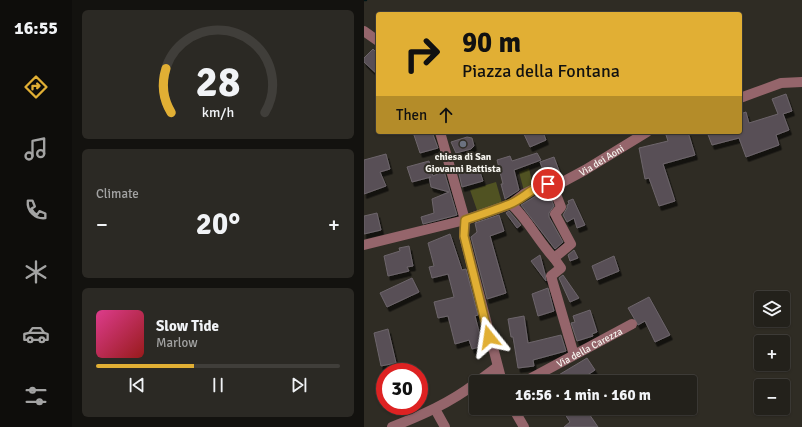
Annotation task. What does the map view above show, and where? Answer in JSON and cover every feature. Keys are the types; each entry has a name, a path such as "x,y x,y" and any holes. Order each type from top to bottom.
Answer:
{"street":[{"path":"364,31 376,40"},
{"path":"742,97 781,83 802,82"},
{"path":"441,134 465,220 464,236 500,375"},
{"name":"Via dei Aoni","path":"364,245 465,220 511,204 524,194 542,185 559,184 586,170 645,134"},
{"path":"552,184 561,207 555,214 571,244 554,258"},
{"path":"511,204 525,217 545,248 561,268 551,276 574,355"},
{"name":"Via della Carezza","path":"537,375 632,324"},
{"path":"486,375 497,367"},
{"path":"392,427 435,409 469,387"},
{"path":"435,409 445,427"},
{"path":"517,415 524,427"}],"green space":[{"path":"529,168 533,187 524,191 519,172"},
{"path":"496,182 502,203 478,213 470,190"}],"building":[{"path":"373,49 376,52 376,73 364,62 364,58"},
{"path":"786,94 792,111 783,114 789,130 776,135 779,145 746,157 739,138 712,145 708,134 742,134 742,113 746,112 749,123 778,114 772,99"},
{"path":"414,134 433,134 438,148 420,153"},
{"path":"524,134 544,134 546,140 530,147"},
{"path":"689,134 695,155 663,164 675,201 659,206 649,178 645,179 639,148 668,141 666,135"},
{"name":"chiesa di San Giovanni Battista","path":"467,137 472,138 474,146 471,149 456,153 451,142"},
{"path":"537,153 541,160 514,170 519,190 505,199 497,160 510,156 512,161"},
{"path":"386,154 390,169 380,172 386,186 364,194 364,160"},
{"path":"554,157 561,176 546,178 540,162"},
{"path":"429,161 433,176 444,171 457,215 423,224 421,217 434,213 432,199 449,192 431,187 429,178 412,182 407,167"},
{"path":"478,166 483,181 462,187 459,174"},
{"path":"544,191 548,191 554,206 549,213 549,217 563,242 555,249 521,205"},
{"path":"573,199 585,225 577,228 574,218 567,222 563,215 567,205 569,204 568,201"},
{"path":"509,211 521,225 517,228 506,213"},
{"path":"377,213 381,230 364,234 364,216"},
{"path":"499,215 504,231 490,236 506,293 487,299 471,237 477,232 475,223"},
{"path":"450,234 462,270 466,269 478,315 475,316 483,346 472,349 469,340 455,344 448,316 438,318 434,302 454,297 448,274 432,278 429,267 434,266 428,243"},
{"path":"409,246 413,266 407,267 409,271 388,276 384,256 400,251 399,248"},
{"path":"574,250 578,258 570,261 568,255"},
{"path":"540,255 545,274 546,281 531,261"},
{"path":"614,256 619,271 597,280 592,266"},
{"path":"563,275 579,298 570,302 559,278"},
{"path":"412,278 419,292 387,307 380,293"},
{"path":"548,288 554,311 538,316 532,294"},
{"path":"649,297 670,335 655,342 645,321 638,325 628,308"},
{"path":"590,310 597,332 592,334 593,336 577,341 571,323 575,322 573,316"},
{"path":"524,316 528,343 561,335 566,351 533,360 534,366 518,368 513,337 511,337 508,319"},
{"path":"388,329 396,363 380,363 374,333"},
{"path":"587,358 595,370 588,375 559,375"},
{"path":"566,415 590,415 598,427 564,427 570,422"}],"place":[{"name":"chiesa di San Giovanni Battista","path":"463,144"}],"route":[{"path":"489,337 464,236 465,220 511,204 524,194 542,185 548,184"}]}
